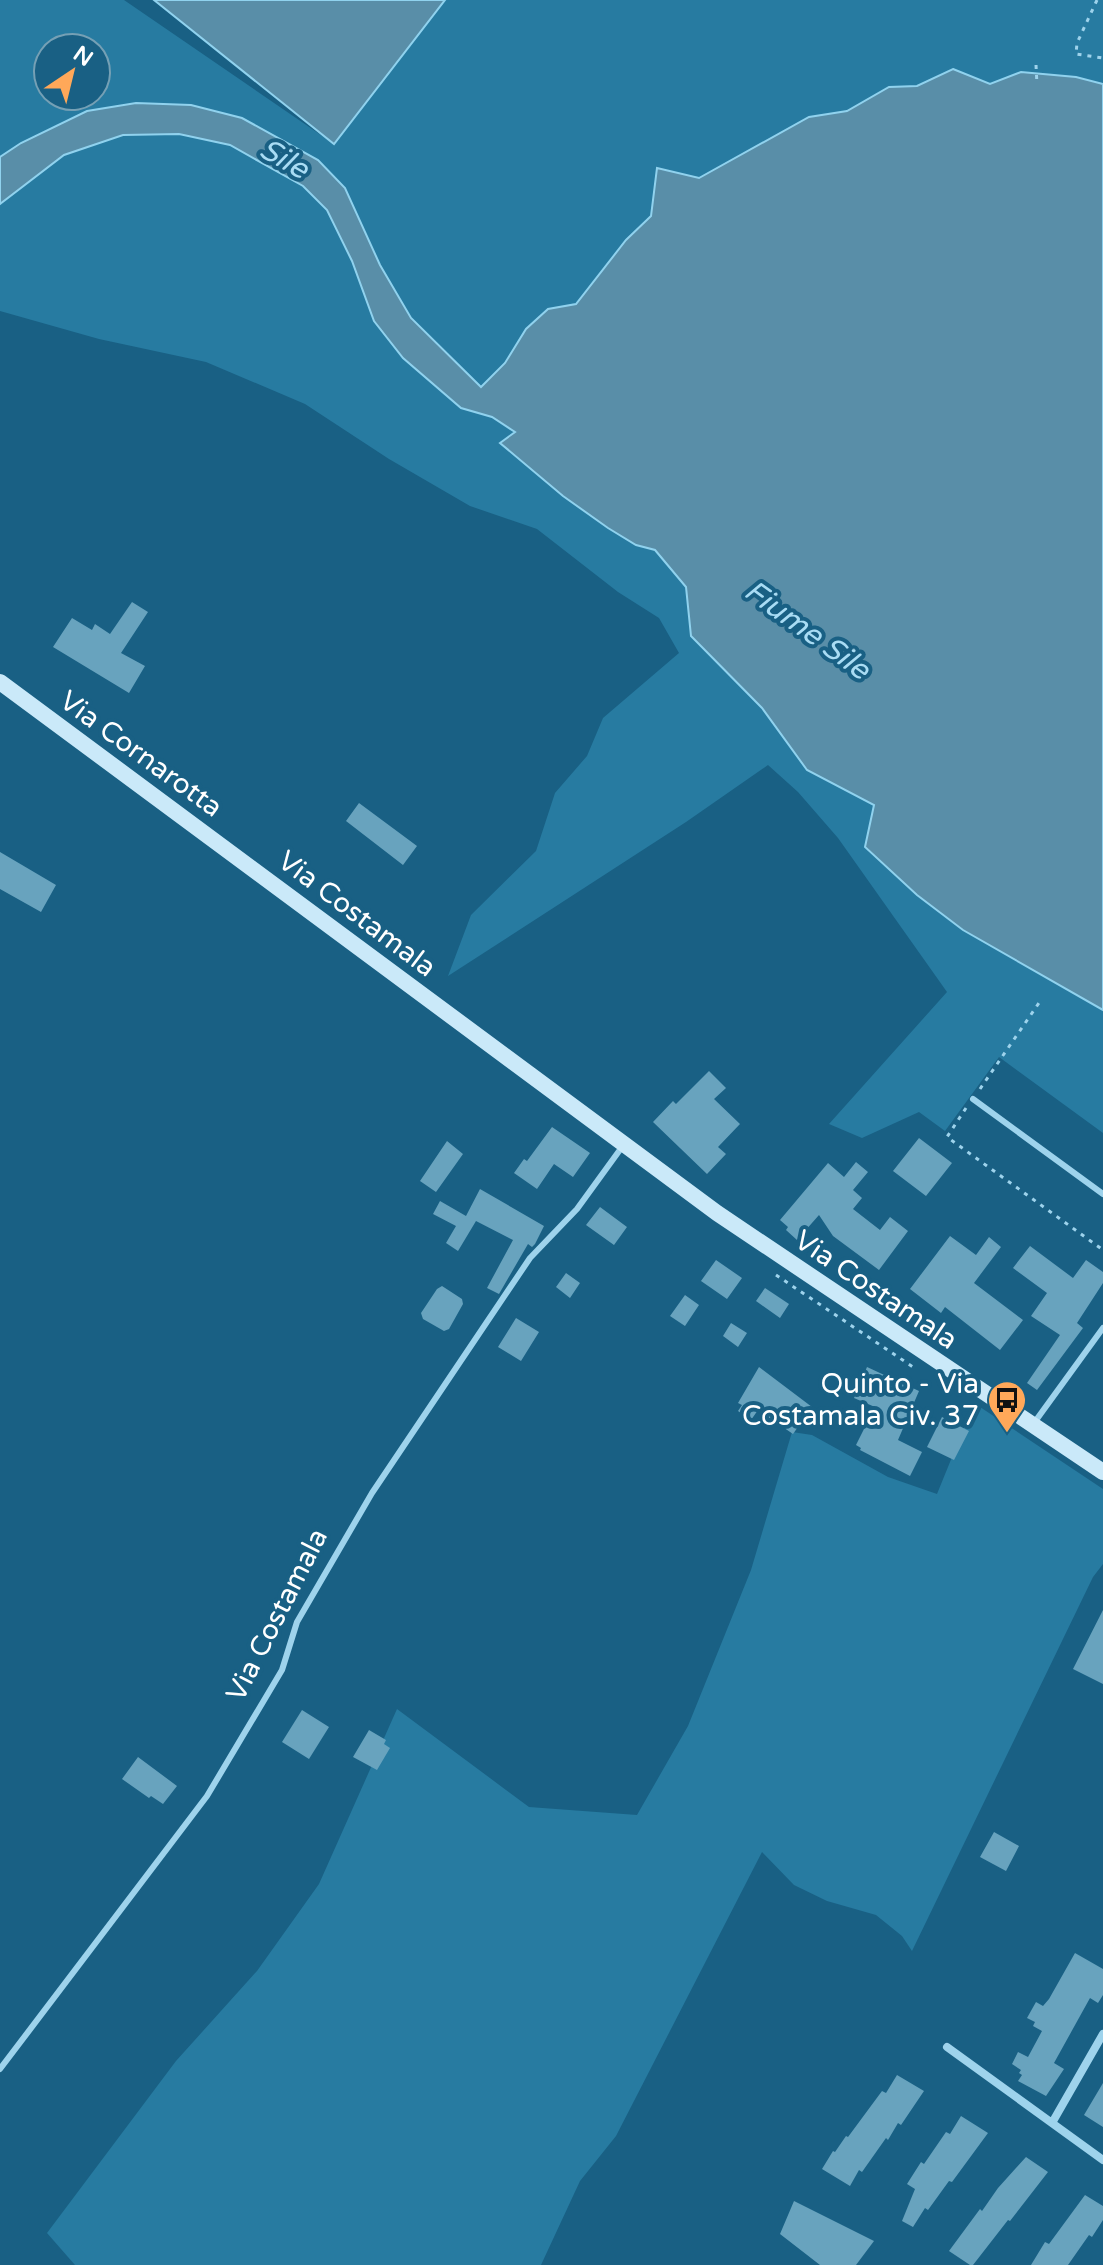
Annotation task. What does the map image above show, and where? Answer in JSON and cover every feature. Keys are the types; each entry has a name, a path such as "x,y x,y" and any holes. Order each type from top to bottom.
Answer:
{"main road":[{"name":"Via Cornarotta","path":"0,682 252,868"},
{"name":"Via Costamala","path":"252,868 717,1213 1103,1472"}],"street":[{"path":"1052,2123 1103,2034"},
{"path":"947,2047 1103,2160"}],"lane":[{"path":"973,1099 1103,1194"},
{"name":"Via Costamala","path":"0,2069 207,1796 282,1670 297,1622 372,1493 530,1258 577,1209 624,1145"},
{"path":"1032,1426 1103,1328"}],"path":[{"path":"1097,0 1077,43 1076,54 1103,58"},
{"path":"1036,65 1037,85"}],"shaded area":[{"path":"0,0 124,0 334,144 445,0 1103,0 1103,84 1076,77 1021,72 990,84 952,69 917,86 889,87 847,111 809,117 699,178 626,240 576,305 548,309 526,329 505,363 481,387 411,318 380,265 345,188 318,160 242,118 191,105 136,103 112,107 112,32 32,32 32,112 85,112 21,143 0,157"},
{"path":"179,134 230,145 303,186 327,210 352,261 461,407 493,417 516,433 501,442 507,450 608,528 636,545 654,550 686,587 692,636 762,708 807,770 874,805 865,847 917,895 963,930 1103,1010 1103,1133 999,1057 945,1131 919,1112 862,1138 829,1124 947,992 838,838 798,792 768,765 686,822 448,976 471,915 536,851 555,793 587,756 603,718 679,653 659,618 618,592 537,529 470,506 389,459 305,404 206,362 99,339 0,311 0,204 64,155 123,135"},
{"path":"974,1403 1103,1489 1103,1564 1093,1577 912,1951 902,1936 876,1915 827,1901 794,1885 762,1852 616,2136 580,2181 541,2265 75,2265 47,2233 176,2061 257,1971 319,1884 397,1709 529,1807 637,1815 688,1726 751,1570 792,1432 812,1435 888,1477 937,1494"}],"water":[{"path":"154,0 445,0 334,144"},
{"path":"953,69 990,84 1021,72 1076,77 1103,84 1103,1010 963,930 917,895 865,847 874,805 807,770 762,708 691,636 686,587 655,550 636,545 563,496 500,443 515,432 492,417 461,408 403,358 374,321 352,261 327,210 303,186 230,145 179,134 123,135 64,155 0,204 0,157 21,143 85,112 112,112 112,107 136,103 191,105 242,118 318,160 345,188 380,265 411,318 481,387 505,363 526,329 548,309 576,304 626,240 651,216 657,168 699,178 809,117 847,111 889,87 917,86"}],"building":[{"path":"132,602 148,612 121,653 145,666 129,693 53,647 72,618 92,630 95,624 110,634"},
{"path":"359,803 417,846 403,865 346,821"},
{"path":"0,852 56,885 41,912 0,889"},
{"path":"709,1071 726,1088 714,1099 740,1124 718,1147 726,1154 707,1174 653,1122"},
{"path":"552,1127 590,1153 573,1177 554,1164 537,1189 514,1173"},
{"path":"919,1138 952,1163 926,1196 893,1171"},
{"path":"447,1141 463,1154 436,1192 420,1181"},
{"path":"856,1162 868,1172 853,1190 862,1198 853,1209 880,1230 890,1217 908,1231 879,1270 833,1236 819,1215 797,1240 780,1220 828,1163 844,1177"},
{"path":"480,1189 544,1226 535,1244 532,1247 528,1244 499,1294 487,1288 513,1240 476,1221 458,1251 446,1243 456,1226 433,1214 440,1201 466,1216"},
{"path":"600,1207 627,1227 614,1245 586,1225"},
{"path":"950,1236 976,1255 989,1237 1001,1247 974,1283 1023,1320 1000,1350 945,1307 941,1313 910,1289"},
{"path":"1030,1246 1073,1278 1086,1260 1103,1272 1103,1283 1077,1323 1083,1328 1037,1390 1027,1383 1060,1335 1031,1316 1047,1293 1013,1268"},
{"path":"716,1260 742,1278 727,1299 701,1281"},
{"path":"566,1273 580,1283 570,1298 556,1287"},
{"path":"442,1286 462,1299 463,1304 449,1329 444,1331 423,1319 421,1313"},
{"path":"765,1288 789,1304 780,1318 756,1301"},
{"path":"685,1295 699,1305 685,1326 670,1316"},
{"path":"516,1318 539,1332 521,1361 498,1347"},
{"path":"731,1323 747,1333 738,1347 723,1336"},
{"path":"759,1367 812,1407 793,1434 758,1410 751,1420 738,1411 742,1405 738,1403"},
{"path":"867,1367 919,1391 898,1440 922,1452 910,1476 856,1445 875,1407 854,1398"},
{"path":"942,1417 969,1431 954,1460 927,1447"},
{"path":"1103,1610 1103,1684 1073,1669"},
{"path":"302,1710 329,1727 309,1759 282,1742"},
{"path":"369,1730 386,1740 384,1744 390,1748 377,1770 353,1757"},
{"path":"138,1757 177,1786 163,1804 122,1779"},
{"path":"994,1832 1019,1846 1006,1871 980,1857"},
{"path":"1075,1953 1103,1969 1103,1995 1098,2003 1090,1998 1054,2063 1064,2069 1046,2096 1018,2081 1021,2070 1012,2064 1018,2052 1028,2057 1042,2031 1027,2018 1036,2002 1043,2006 1049,1999"},
{"path":"897,2075 924,2091 901,2125 898,2123 862,2172 859,2170 850,2186 822,2169 882,2091 886,2093"},
{"path":"1103,2083 1103,2127 1084,2115"},
{"path":"961,2116 988,2133 952,2182 949,2181 928,2210 925,2208 913,2227 902,2221 915,2189 907,2184 921,2162 924,2164"},
{"path":"1026,2157 1048,2172 970,2265 949,2251 980,2209 982,2211"},
{"path":"1085,2195 1103,2206 1103,2220 1092,2237 1089,2235 1068,2265 1031,2265 1045,2242 1049,2244"},
{"path":"794,2201 874,2241 856,2265 820,2265 780,2234"}],"place":[{"name":"Quinto - Via Costamala Civ. 37","path":"1007,1434"}],"water label":[{"name":"Sile","path":"284,159"},
{"name":"Fiume Sile","path":"807,630"}]}
